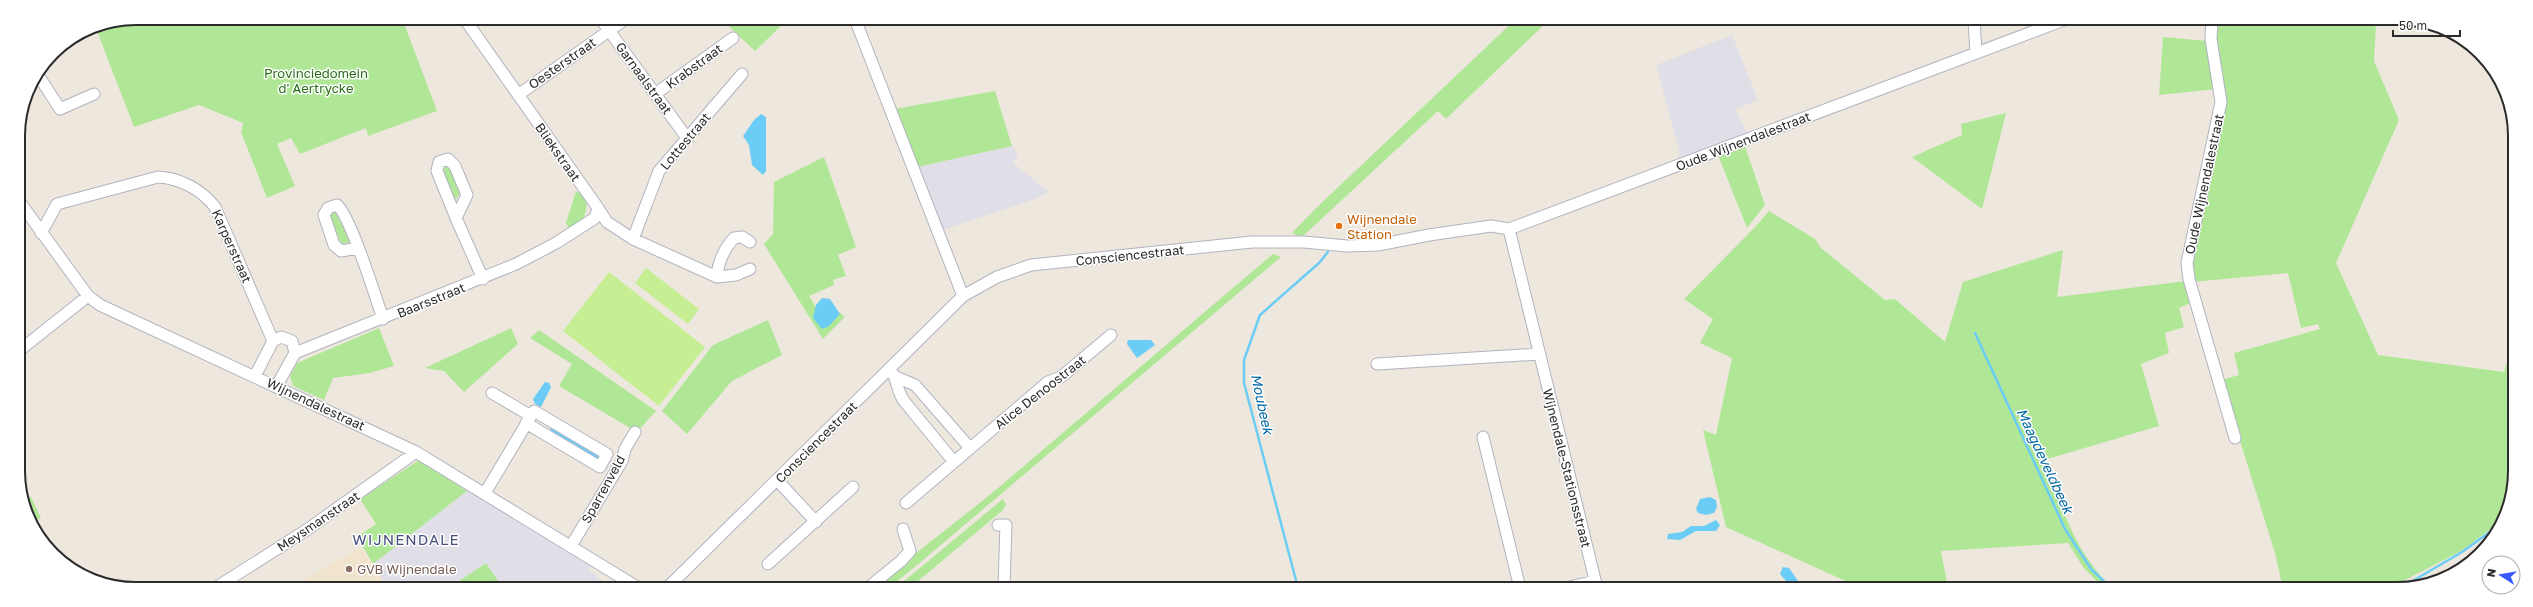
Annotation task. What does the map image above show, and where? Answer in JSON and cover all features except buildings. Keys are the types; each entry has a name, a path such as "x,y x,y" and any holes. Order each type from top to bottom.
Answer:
{"street":[{"name":"Bliekstraat","path":"469,25 597,213 607,222 633,239 717,277"},
{"name":"Garnaalstraat","path":"605,25 687,138"},
{"name":"Oesterstraat","path":"518,95 616,25"},
{"path":"857,25 963,296"},
{"path":"1974,25 1976,54"},
{"name":"Oude Wijnendalestraat","path":"1509,229 2051,25"},
{"name":"Oude Wijnendalestraat","path":"2212,25 2211,39 2222,102 2187,263 2189,279 2235,438"},
{"name":"Krabstraat","path":"655,94 733,38"},
{"name":"Lottestraat","path":"633,239 659,171 742,74"},
{"path":"41,80 60,109 94,94"},
{"name":"Karperstraat","path":"41,232 57,204 158,176 166,177 199,190 216,207 273,341"},
{"name":"Wijnendalestraat","path":"25,211 88,296 100,305 416,452 629,582"},
{"name":"Baarsstraat","path":"295,353 482,279 556,243 597,213"},
{"path":"456,218 482,279"},
{"name":"Consciencestraat","path":"673,582 777,480 893,373 963,296 997,277 1031,265 1252,242 1304,242 1347,246 1378,245 1429,235 1491,226 1509,229"},
{"name":"Wijnendale-Stationsstraat","path":"1509,229 1596,582"},
{"path":"750,242 742,237 734,238 727,246 718,269 717,277 736,275 750,269"},
{"path":"358,248 383,319"},
{"path":"25,346 88,296"},
{"name":"Alice Denoostraat","path":"906,502 1048,382 1061,376 1111,335"},
{"path":"255,376 273,341 281,337 292,341 295,353 276,387"},
{"path":"1377,364 1540,354"},
{"path":"893,373 915,385 970,448"},
{"path":"893,373 898,392 904,401 954,462"},
{"name":"Sparrenveld","path":"492,393 528,420 600,466 607,454 534,411 528,420"},
{"path":"485,493 528,420"},
{"name":"Sparrenveld","path":"571,546 622,461 624,449 634,432"},
{"path":"1483,438 1519,582"},
{"name":"Meysmanstraat","path":"226,582 308,529 416,452"},
{"path":"777,480 816,522"},
{"path":"768,564 853,487"},
{"path":"998,525 1006,526 1004,582"},
{"path":"875,582 901,561 910,551 904,529"}],"shaded area":[{"path":"1732,35 1758,100 1735,109 1747,133 1676,161 1680,154 1656,65"},
{"path":"1012,146 1018,154 1013,163 1049,192 1027,202 943,230 917,167"},
{"path":"467,491 593,564 589,570 602,581 499,582 486,563 458,582 432,582 431,580 428,582 384,582 373,564"},
{"name":"GVB Wijnendale","path":"361,547 384,582 301,582"}],"green space":[{"name":"Provinciedomein d' Aertrycke","path":"136,25 405,25 437,111 368,136 366,128 300,154 291,138 277,144 295,186 267,198 241,132 243,123 199,105 134,127 97,32 122,26"},
{"path":"727,25 782,25 755,51"},
{"path":"1510,25 1544,25 1446,119 1438,111 1302,237 1292,233 1315,209"},
{"path":"2217,25 2376,25 2374,61 2399,120 2336,263 2378,355 2504,372 2508,360 2508,478 2506,492 2497,520 2491,529 2461,551 2401,582 2281,582 2275,553 2221,380 2239,375 2234,353 2320,329 2318,324 2301,328 2288,273 2192,282 2190,259 2224,111 2216,47"},
{"path":"2163,37 2208,41 2216,89 2159,95"},
{"path":"995,91 1012,146 917,167 895,109"},
{"path":"2006,113 1982,209 1912,157 1962,135 1961,124"},
{"path":"1745,146 1765,205 1747,228 1718,155"},
{"path":"824,157 856,247 838,255 846,276 833,280 834,285 809,296 828,326 839,312 845,317 823,339 764,244 773,234 774,182"},
{"path":"446,165 450,166 460,194 456,199 453,198 442,171"},
{"path":"576,191 586,196 586,212 582,221 578,225 568,227 566,223"},
{"path":"335,211 350,242 343,244 340,241 330,215"},
{"path":"1769,211 1815,239 1821,248 1885,300 1895,299 1945,342 1963,282 2063,250 2057,297 2186,281 2193,302 2179,308 2184,327 2165,333 2169,353 2141,364 2159,426 2044,460 2064,513 2079,544 2088,559 2107,582 2097,582 2083,567 2068,543 1941,551 1947,582 1848,582 1726,527 1703,430 1716,435 1732,358 1700,343 1713,319 1684,299"},
{"path":"1273,254 1281,257 916,566 896,582 879,582 991,494"},
{"path":"646,268 699,309 688,324 635,283"},
{"path":"609,272 705,347 659,406 563,331"},
{"path":"768,320 782,355 732,381 687,434 662,411 713,345"},
{"path":"379,328 394,366 370,373 333,378 324,400 293,386 290,376 297,363"},
{"path":"511,328 518,344 464,392 444,371 425,368"},
{"path":"539,330 656,411 637,432 559,386 572,364 530,338"},
{"path":"419,460 467,491 373,564 357,537 376,524 360,499"},
{"path":"31,497 41,518 37,520 29,498"},
{"path":"1003,499 1006,505 1003,510 917,582 903,582"},
{"path":"486,563 499,582 458,582"}],"water":[{"path":"761,114 766,117 766,171 763,175 752,165 749,145 743,136 754,120"},
{"path":"822,298 830,299 840,314 829,326 822,329 813,318 816,305"},
{"path":"1128,340 1151,340 1155,345 1137,358 1127,344"},
{"path":"545,382 549,383 551,387 541,407 535,404 533,399"},
{"path":"552,427 598,455 598,459 577,448 578,446 554,436 550,429"},
{"path":"1710,497 1716,500 1717,507 1714,513 1706,515 1698,513 1696,509 1700,499"},
{"path":"1716,520 1720,525 1716,531 1696,531 1680,540 1667,539 1668,534 1682,532 1691,526 1704,526"},
{"path":"1783,567 1789,568 1799,582 1787,582 1780,574"}],"waterway":[{"name":"Moubeek","path":"1296,582 1244,383 1244,360 1260,315 1319,263 1328,252"},
{"name":"Maagdeveldbeek","path":"1975,333 2065,529 2091,569 2105,582"},
{"name":"Maagdeveldbeek","path":"2413,581 2462,552 2488,533"}],"place":[{"name":"Wijnendale Station","path":"1339,226"},
{"name":"GVB Wijnendale","path":"349,569"}],"district":[{"name":"WIJNENDALE","path":"406,540"}]}
